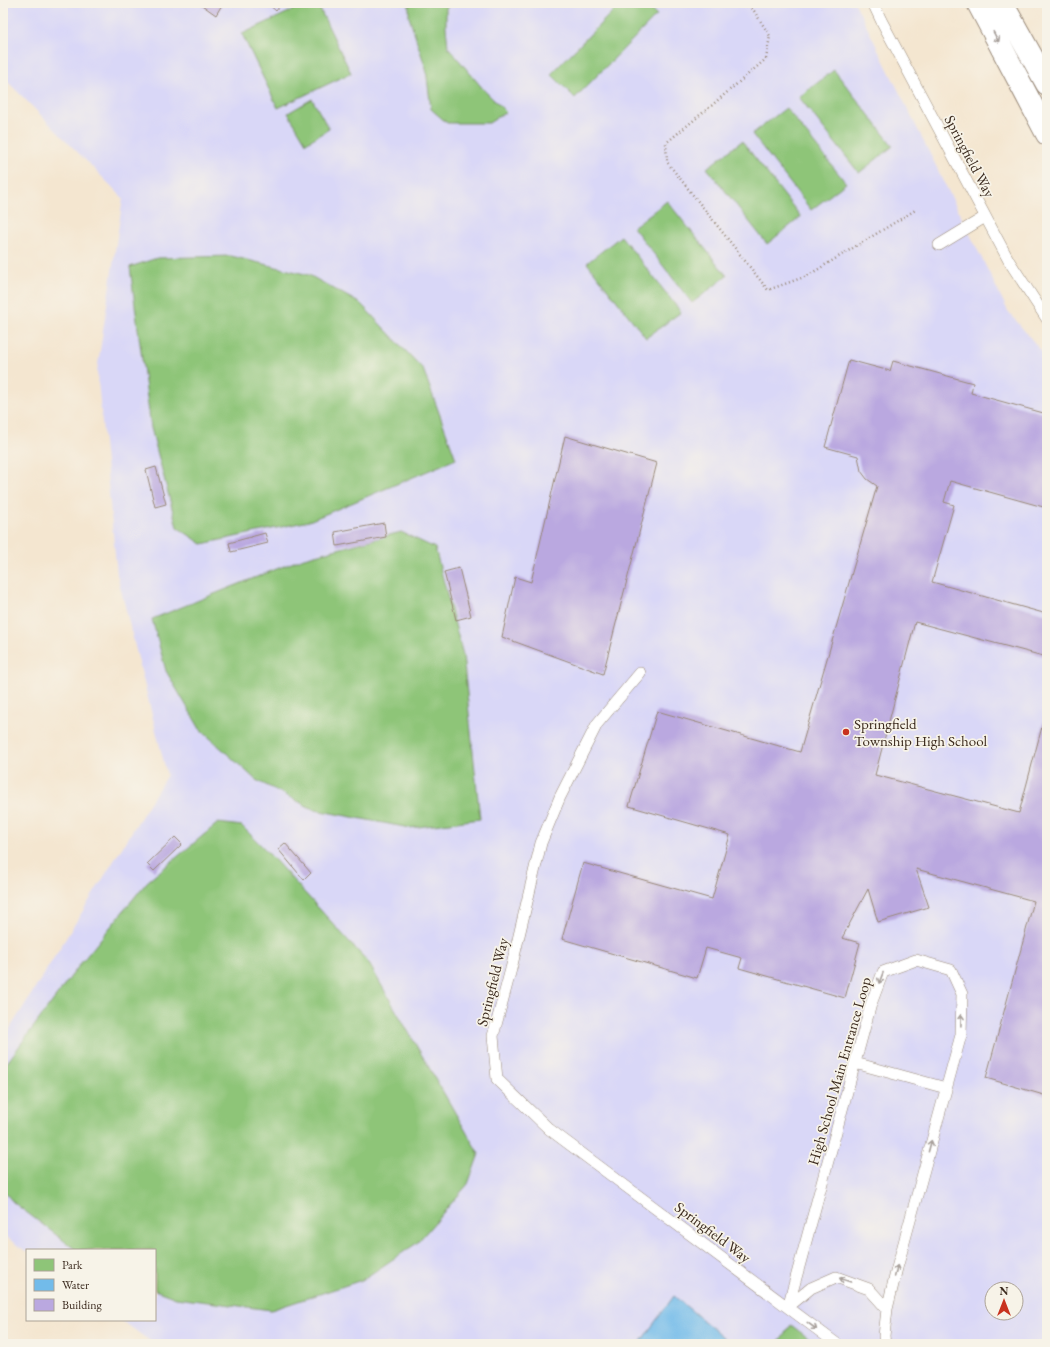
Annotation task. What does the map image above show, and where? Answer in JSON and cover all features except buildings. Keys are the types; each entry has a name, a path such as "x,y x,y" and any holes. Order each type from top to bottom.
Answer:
{"highway":[{"path":"978,3 1047,134"},
{"path":"1002,3 1047,84"}],"lane":[{"name":"Springfield Way","path":"873,3 880,20 1009,261 1047,319"},
{"path":"939,246 985,217"},
{"name":"Springfield Way","path":"640,673 597,724 560,796 541,843 511,969 493,1036 497,1079 549,1129 837,1344"},
{"name":"High School Main Entrance Loop","path":"788,1307 871,1004 883,972 916,960 951,970 962,994 961,1035 887,1309"},
{"path":"856,1063 946,1088"},
{"path":"788,1307 811,1288 836,1277 869,1289 887,1309 884,1336 885,1344"}],"path":[{"path":"746,3 754,10 770,36 766,59 666,143 667,162 768,290 807,276 917,209"}],"shaded area":[{"path":"9,3 855,3 1008,311 1047,358 1047,1344 154,1344 122,1321 156,1321 156,1249 26,1249 26,1251 3,1235 3,1040 167,775 117,574 97,371 123,198 3,77 3,12"}],"green space":[{"path":"308,3 317,3 351,73 278,108 242,34"},
{"path":"409,3 451,3 446,8 448,47 484,90 506,112 489,123 447,123 431,109 426,69 409,17"},
{"path":"621,3 645,3 657,15 575,98 551,74"},
{"path":"834,70 893,146 859,173 799,97"},
{"path":"312,99 329,129 306,143 288,113"},
{"path":"786,108 846,183 811,210 752,134"},
{"path":"742,141 801,217 767,244 707,168"},
{"path":"667,201 727,276 692,303 633,227"},
{"path":"621,236 681,312 646,338 587,263"},
{"path":"231,256 309,275 361,304 423,369 456,459 309,521 202,544 177,527 151,428 130,267 157,258"},
{"path":"401,532 435,548 463,655 480,819 410,828 315,810 256,780 200,729 166,671 152,619 304,558"},
{"path":"218,823 242,826 368,962 479,1154 468,1184 417,1243 362,1280 271,1310 176,1298 156,1290 156,1249 75,1249 13,1202 3,1190 3,1068 81,963 147,882"},
{"path":"791,1325 816,1344 777,1344"}],"water":[{"path":"674,1296 729,1342 730,1344 639,1344"}],"place":[{"name":"Springfield Township High School","path":"846,732"}]}
